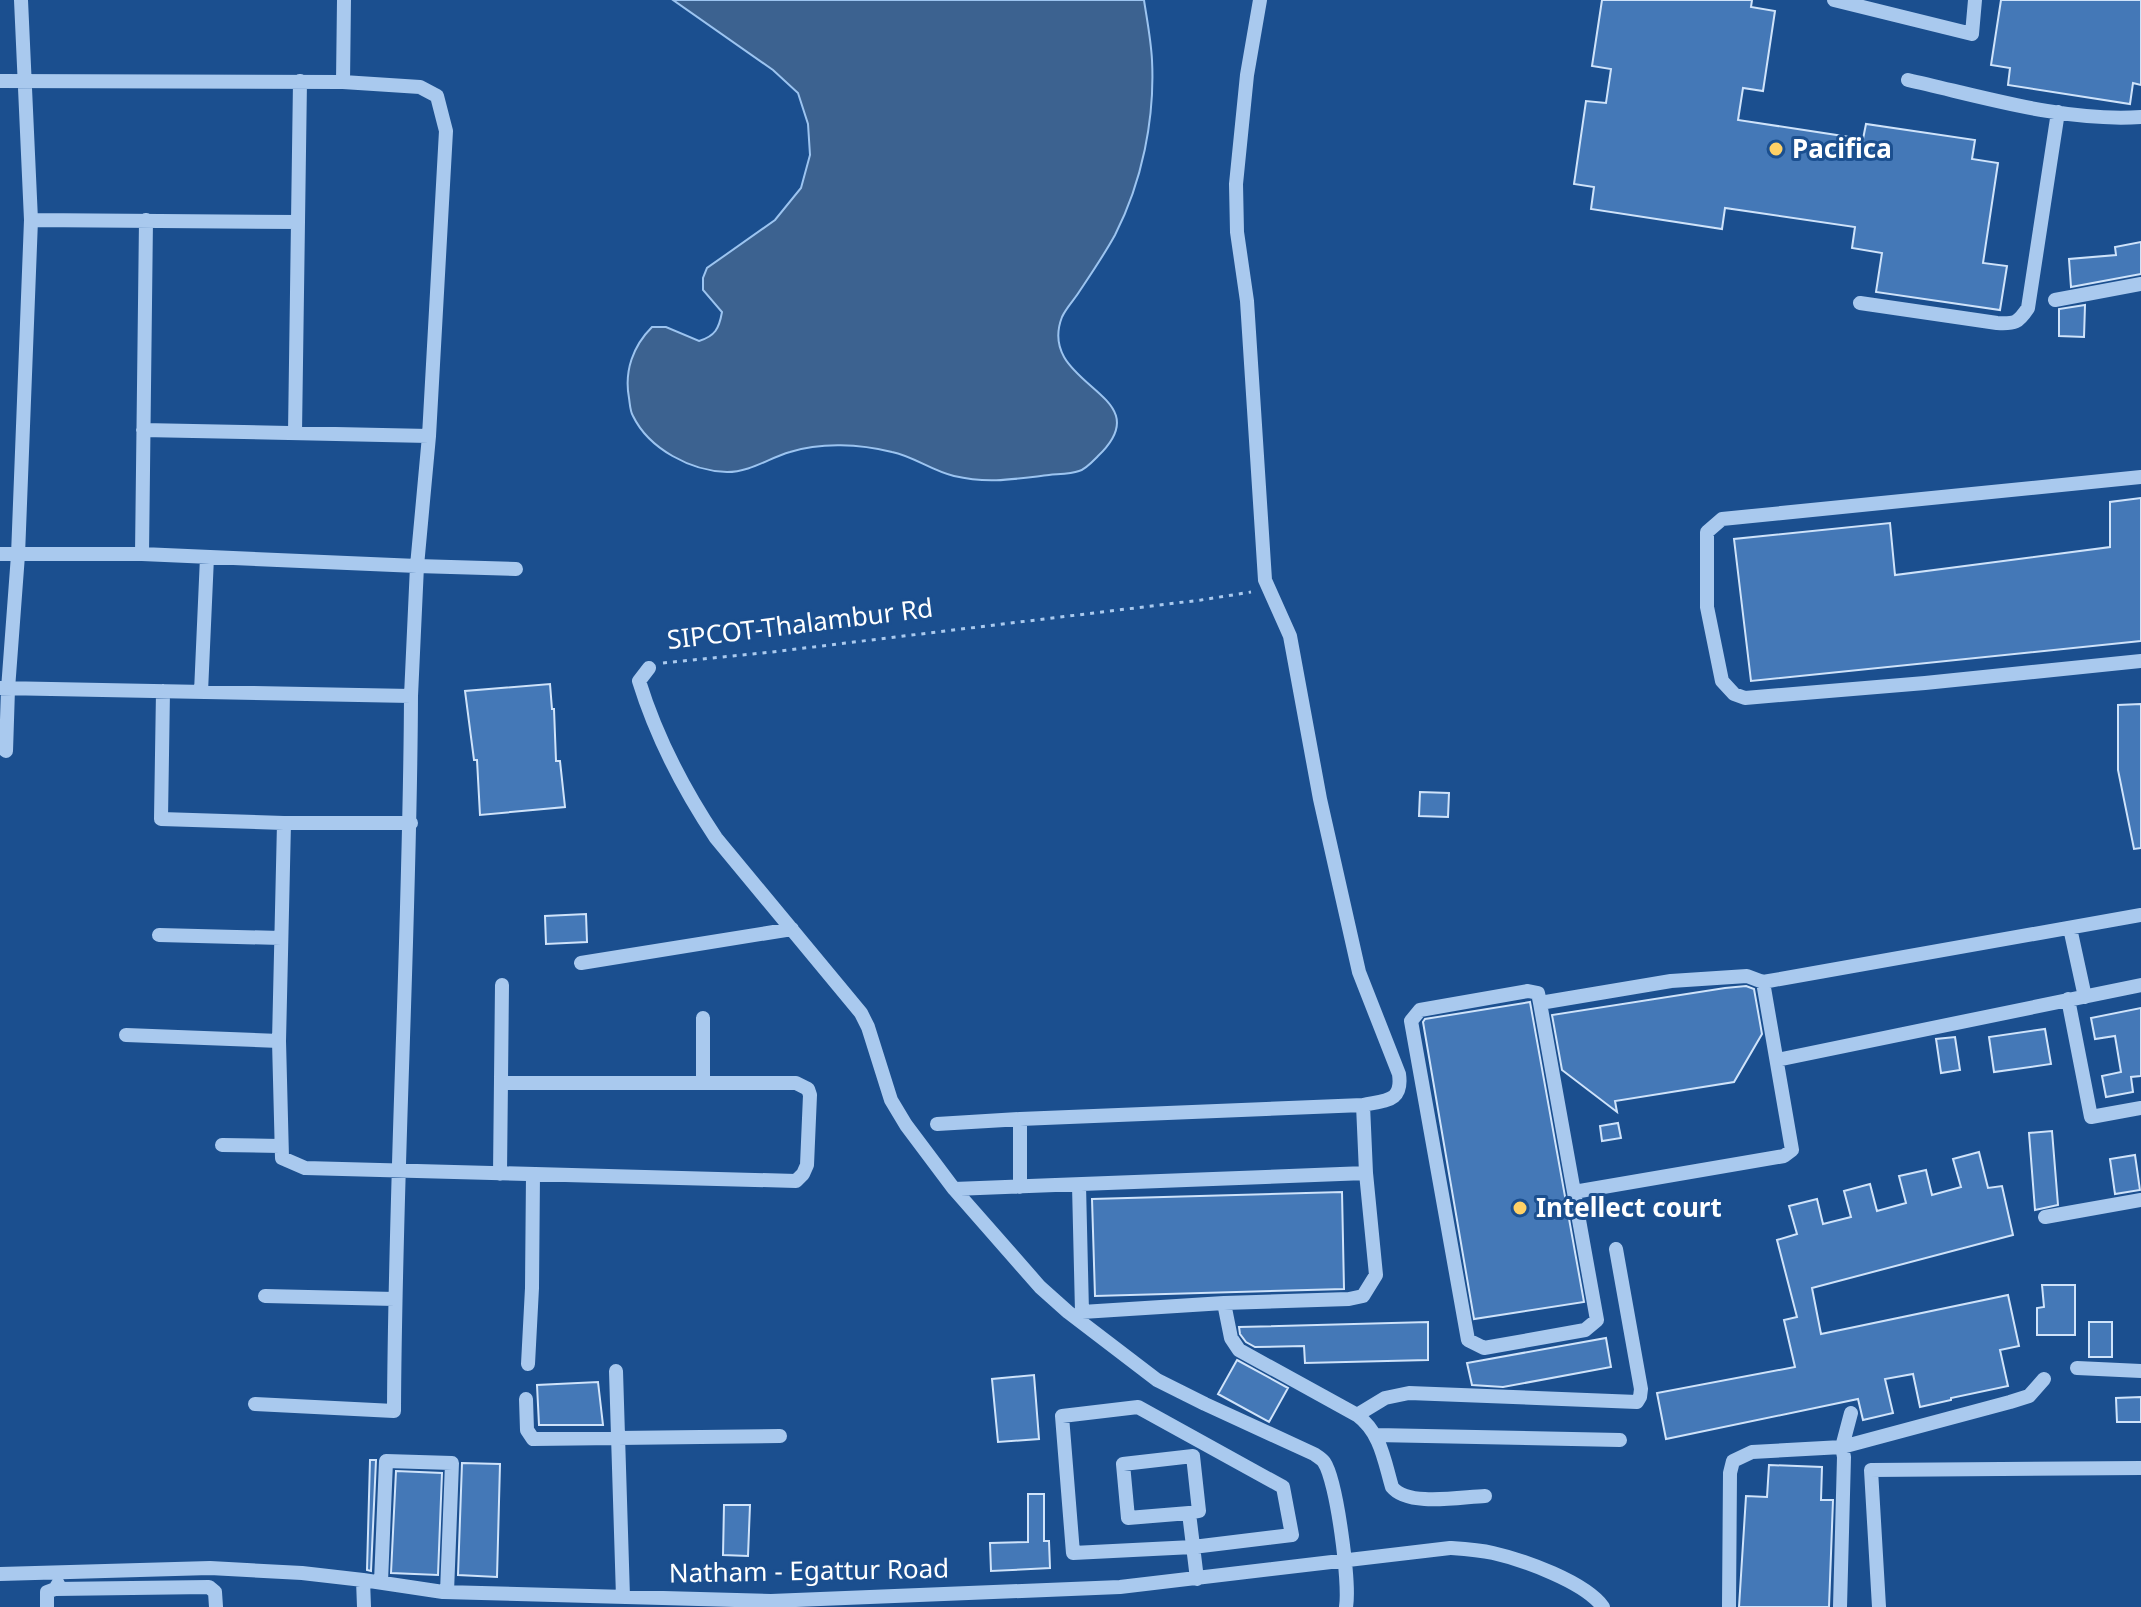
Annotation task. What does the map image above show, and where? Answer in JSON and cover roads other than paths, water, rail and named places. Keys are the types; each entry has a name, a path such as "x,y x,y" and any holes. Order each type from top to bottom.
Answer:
{"street":[{"path":"6,751 4,689 18,555 31,220 21,0"},
{"path":"343,82 344,0"},
{"path":"937,1124 1363,1105 1390,1099 1401,1087 1399,1074 1359,972 1320,799 1290,636 1265,580 1247,301 1237,232 1236,184 1247,75 1260,0"},
{"path":"1834,0 1972,34 1975,0"},
{"path":"1908,80 2089,117 2141,117"},
{"path":"0,81 300,81 420,87 437,96 446,131 411,696 411,823 394,1411 255,1404"},
{"path":"295,433 300,81"},
{"path":"1860,303 1997,323 2013,324 2020,319 2028,308 2058,112"},
{"path":"31,220 298,222"},
{"path":"142,554 146,220"},
{"path":"2055,300 2141,284"},
{"path":"143,430 429,436"},
{"path":"2141,477 1722,519 1707,532 1707,607 1722,681 1734,694 1745,698 2141,661"},
{"path":"0,554 142,554 516,569"},
{"path":"201,692 207,557"},
{"name":"SIPCOT-Thalambur Rd","path":"649,668 639,681 646,704 696,809 716,838 861,1013 891,1100 954,1189 1040,1287 1157,1380 1323,1460 1331,1479 1346,1561 1346,1607"},
{"path":"4,689 411,696"},
{"path":"163,691 161,819 411,823"},
{"path":"284,823 279,1041 282,1158 305,1168 796,1181 807,1165 810,1095 808,1089 796,1083 502,1083"},
{"path":"1540,1003 1671,981 1747,976 1763,982 2141,915"},
{"path":"2070,928 2085,997"},
{"path":"581,963 792,929"},
{"path":"159,935 281,938"},
{"path":"1574,1192 1784,1156 1792,1150 1763,982"},
{"path":"500,1174 502,985"},
{"path":"1777,1060 2141,985"},
{"path":"1528,991 1538,993 1540,1003 1597,1320 1585,1330 1484,1348 1468,1340 1411,1021 1420,1010 1528,991"},
{"path":"2068,999 2091,1117 2141,1108"},
{"path":"703,1018 703,1082"},
{"path":"126,1035 279,1041"},
{"path":"1079,1185 1082,1312 1363,1296 1376,1275 1363,1105"},
{"path":"1020,1119 1020,1187"},
{"path":"222,1145 280,1146"},
{"path":"954,1189 1366,1173"},
{"path":"528,1364 533,1174"},
{"path":"2045,1217 2141,1200"},
{"path":"1357,1415 1385,1398 1409,1393 1637,1402 1641,1389 1616,1249"},
{"path":"265,1296 395,1299"},
{"path":"1224,1303 1231,1338 1239,1350 1368,1423 1376,1435 1392,1487 1397,1493 1412,1499 1485,1496"},
{"path":"2077,1368 2141,1371"},
{"path":"616,1371 617,1438 631,1600"},
{"path":"1729,1607 1730,1473 1733,1461 1752,1452 1842,1447 2029,1396 2044,1379"},
{"path":"526,1399 527,1430 533,1439 780,1436"},
{"path":"1138,1407 1283,1487 1292,1535 1193,1547 1073,1553 1062,1416 1138,1407"},
{"path":"1840,1607 1842,1447 1851,1413"},
{"path":"1376,1435 1620,1440"},
{"path":"1193,1456 1199,1511 1189,1513 1128,1518 1123,1464 1193,1456"},
{"path":"381,1582 386,1461 452,1463 447,1592"},
{"path":"1879,1607 1871,1470 2141,1468"},
{"path":"1189,1513 1197,1579"},
{"name":"Natham - Egattur Road","path":"0,1574 210,1568 302,1573 447,1592 631,1600 771,1601 1120,1587 1450,1548 1494,1553 1533,1566 1581,1586 1603,1607"},
{"path":"209,1587 210,1568"},
{"path":"55,1589 63,1572"},
{"path":"363,1580 364,1607"},
{"path":"47,1607 47,1592 55,1589 209,1587 215,1592 216,1607"}],"water":[{"path":"673,0 1144,0 1151,45 1152,82 1145,150 1133,194 1115,235 1062,317 1059,340 1066,359 1108,403 1116,418 1114,435 1089,465 1069,473 978,480 946,474 892,452 827,445 802,449 744,470 727,472 686,463 649,439 632,414 628,388 629,369 640,342 652,327 666,327 699,341 715,331 722,312 703,290 707,268 775,220 801,188 810,155 808,124 798,93 773,70"}],"place":[{"name":"Pacifica","path":"1776,149"},
{"name":"Intellect court","path":"1520,1208"}]}
